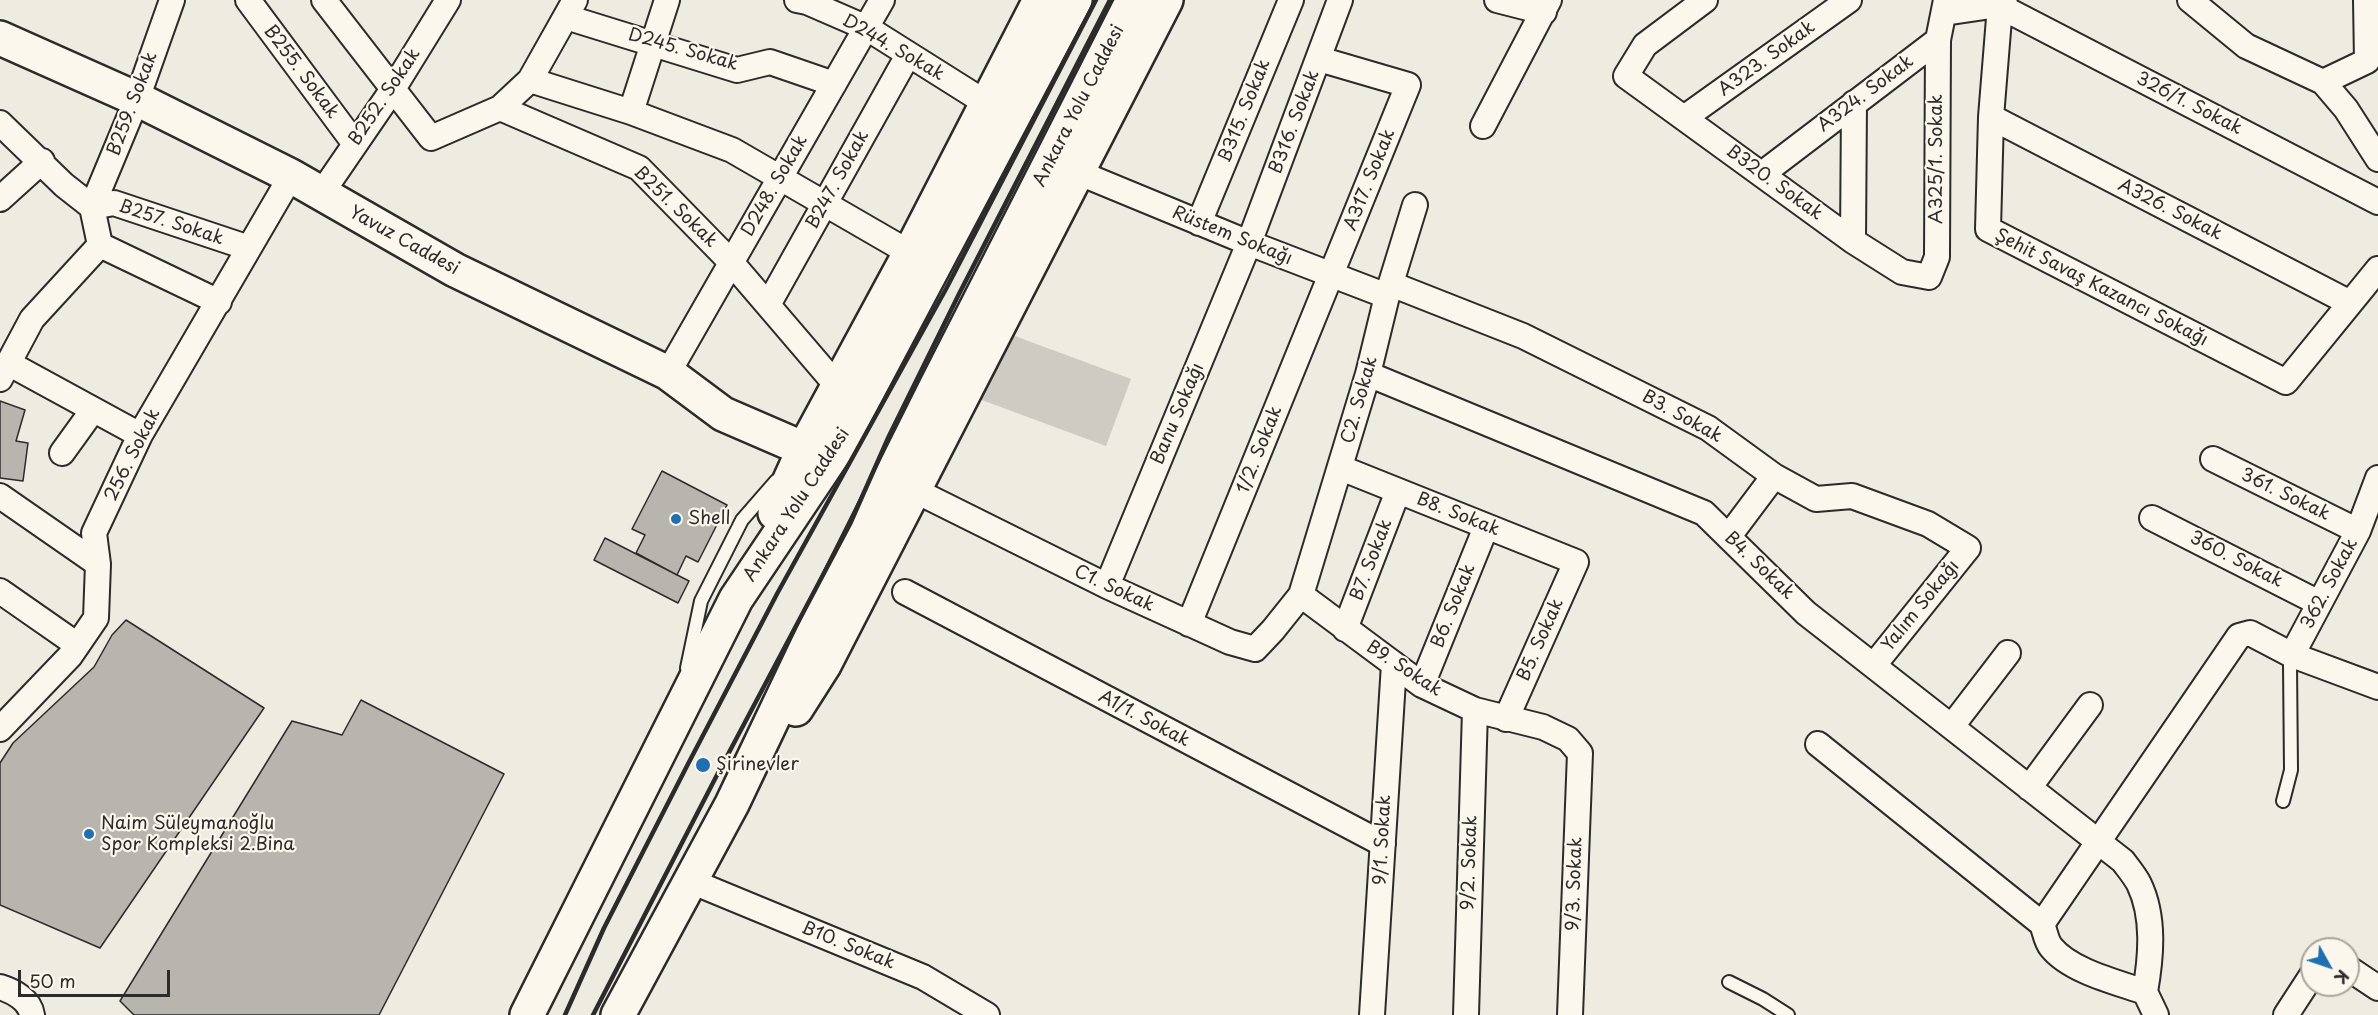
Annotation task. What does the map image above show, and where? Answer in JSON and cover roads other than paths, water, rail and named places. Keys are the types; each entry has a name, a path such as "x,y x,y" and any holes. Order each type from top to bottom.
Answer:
{"main road":[{"path":"736,600 804,449 910,253 1040,0"},
{"name":"Ankara Yolu Caddesi","path":"527,1015 736,600 838,447 1076,0"},
{"name":"Ankara Yolu Caddesi","path":"618,1015 732,804 820,619 926,406 1133,0"},
{"path":"746,775 788,722 824,665 1166,0"},
{"name":"Yavuz Caddesi","path":"0,38 137,99 291,176 455,270 668,373 723,414 804,449"},
{"path":"642,1015 705,887 732,804"},
{"path":"511,1015 565,913 607,857"}],"street":[{"name":"B259. Sokak","path":"93,207 137,99 172,0"},
{"name":"B255. Sokak","path":"248,0 355,144"},
{"name":"B252. Sokak","path":"321,194 393,89 448,0"},
{"path":"631,112 668,0"},
{"name":"D244. Sokak","path":"797,0 807,2 867,28 986,103"},
{"name":"D248. Sokak","path":"668,373 882,0"},
{"name":"B315. Sokak","path":"1199,223 1291,0"},
{"name":"B316. Sokak","path":"1249,243 1340,0"},
{"path":"1483,126 1546,6 1497,0"},
{"name":"B320. Sokak","path":"1705,0 1645,45 1626,76 1853,241 1902,272 1929,277"},
{"name":"A323. Sokak","path":"1684,118 1849,0"},
{"path":"2323,82 2367,61 2366,0"},
{"path":"2193,1 2246,46 2323,82 2346,109 2378,159"},
{"path":"329,2 431,138 500,108 530,80 571,8"},
{"path":"1938,40 1945,7 2001,2"},
{"name":"Şehit Savaş Kazancı Sokağı","path":"2001,2 1991,117 1988,230 2286,382 2350,303"},
{"name":"326/1. Sokak","path":"2001,2 2378,202"},
{"name":"D245. Sokak","path":"571,8 653,43 737,70 770,62 834,84"},
{"name":"A324. Sokak","path":"1762,174 1938,40"},
{"name":"A325/1. Sokak","path":"1929,277 1937,257 1938,40"},
{"name":"B247. Sokak","path":"768,305 908,55"},
{"name":"A317. Sokak","path":"1319,58 1408,85 1332,276"},
{"path":"530,80 631,112 732,150 910,253"},
{"path":"1853,241 1854,103"},
{"name":"B251. Sokak","path":"500,108 639,168 731,262 837,387"},
{"name":"A326. Sokak","path":"1991,117 2350,303"},
{"path":"0,123 42,161 64,185 93,207 100,245"},
{"path":"0,199 42,161"},
{"name":"Rüstem Sokağı","path":"1077,172 1332,276 1389,290"},
{"name":"256. Sokak","path":"0,729 70,656 76,644 96,618 98,564 94,533 140,435 291,176"},
{"name":"B257. Sokak","path":"93,207 114,203 249,248"},
{"name":"C2. Sokak","path":"1300,595 1341,468 1368,375 1389,290 1415,205"},
{"name":"Banu Sokağı","path":"1107,586 1249,243"},
{"path":"100,245 219,302"},
{"path":"100,245 32,319 4,371 93,410 140,435"},
{"path":"2350,303 2378,269"},
{"name":"1/2. Sokak","path":"1189,624 1332,276"},
{"name":"B3. Sokak","path":"1389,290 1523,336 1708,428 1774,476 1816,499 1852,496 1928,524 1968,548"},
{"name":"B4. Sokak","path":"1368,375 1704,513 1806,612 2122,861 2139,883 2148,910 2150,962 2145,992"},
{"path":"62,453 93,410"},
{"name":"361. Sokak","path":"2212,459 2358,531"},
{"name":"B8. Sokak","path":"1341,468 1576,562"},
{"path":"1729,536 1774,476"},
{"name":"362. Sokak","path":"2292,655 2358,531 2378,478"},
{"name":"C1. Sokak","path":"914,490 1107,586 1230,642 1255,648 1273,630 1300,595"},
{"name":"B7. Sokak","path":"1345,629 1398,491"},
{"path":"0,496 98,564"},
{"name":"360. Sokak","path":"2152,518 2319,603"},
{"name":"B6. Sokak","path":"1422,684 1486,527"},
{"name":"Yalım Sokağı","path":"1874,665 1968,548"},
{"name":"B5. Sokak","path":"1506,718 1576,562"},
{"path":"0,591 76,644"},
{"name":"A1/1. Sokak","path":"905,592 1383,844"},
{"name":"B9. Sokak","path":"1300,595 1422,684 1475,710 1543,727 1568,739 1580,753"},
{"path":"2042,924 2239,636 2250,633 2292,655 2378,687"},
{"path":"1952,726 2008,653"},
{"name":"9/1. Sokak","path":"1372,1015 1394,664"},
{"path":"2029,788 2090,705"},
{"name":"9/2. Sokak","path":"1466,1015 1475,710"},
{"path":"1818,744 2042,924 2050,946 2068,961 2090,973 2145,992 2156,1015"},
{"name":"9/3. Sokak","path":"1570,1015 1580,753"},
{"name":"B10. Sokak","path":"705,887 923,977 987,1015"},
{"path":"2360,976 2378,988"},
{"path":"0,987 15,991 31,1009 32,1015"},
{"path":"2286,1015 2300,993"}],"lane":[{"path":"678,716 701,601 742,520 804,449"},
{"path":"2283,801 2291,770 2290,664 2292,655"},
{"path":"1729,982 1788,1015"}],"railway":[{"path":"565,1015 604,928 688,764 778,592 946,289 1096,0"},
{"path":"593,1015 850,524 889,436 959,294 1110,0"}],"place":[{"name":"Shell","path":"676,519"},
{"name":"Şirinevler","path":"703,765"},
{"name":"Naim Süleymanoğlu Spor Kompleksi 2.Bina","path":"89,834"}]}
